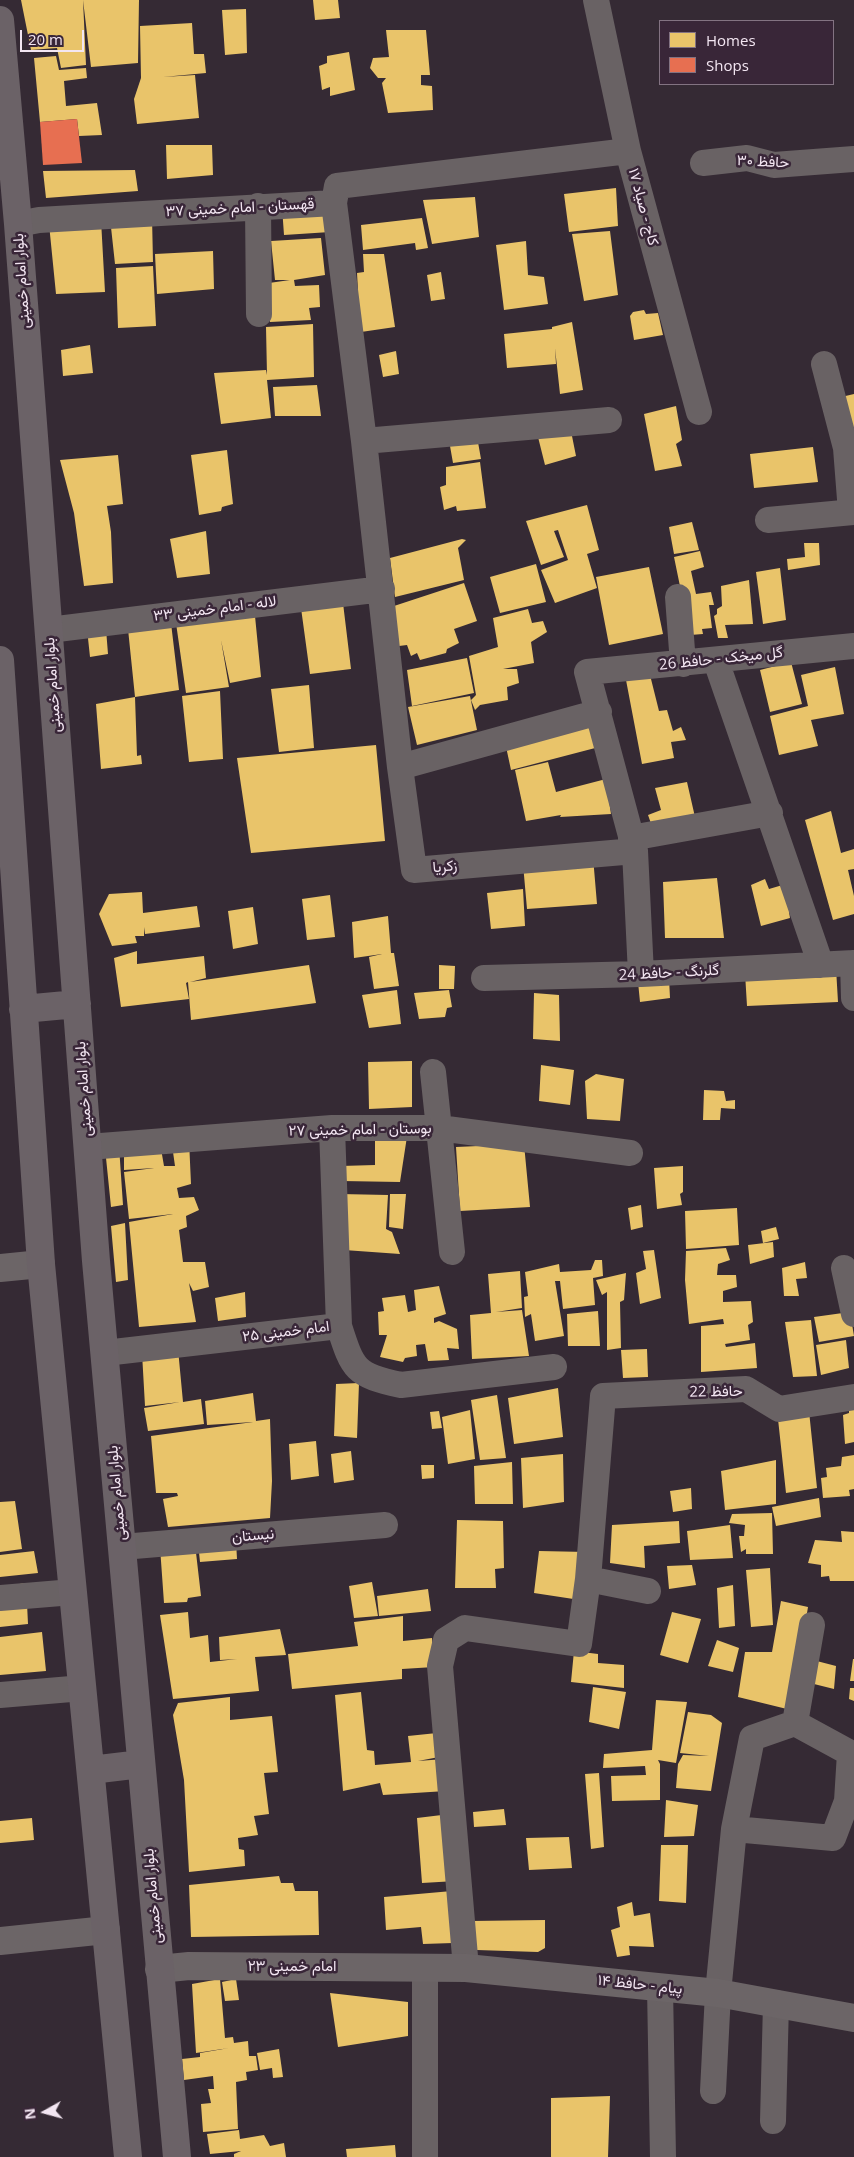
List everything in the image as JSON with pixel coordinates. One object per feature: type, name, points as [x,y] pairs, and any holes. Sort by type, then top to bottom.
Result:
[{"type":"main road","name":"بلوار امام خمینی","points":[[0,20],[18,224],[105,1353],[177,2157]]},
{"type":"main road","points":[[0,660],[2,726],[41,1264],[128,2157]]},
{"type":"main road","points":[[23,1009],[77,1004]]},
{"type":"main road","points":[[90,1770],[141,1764]]},
{"type":"street","name":"کاج - صیاد ۱۷","points":[[596,0],[628,151],[699,412]]},
{"type":"street","name":"قهستان - امام خمینی ۳۷","points":[[18,224],[39,220],[334,203],[337,186],[628,151]]},
{"type":"street","name":"حافظ ۳۰","points":[[703,163],[747,158],[774,165],[854,159]]},
{"type":"street","name":"زکریا","points":[[334,203],[382,589],[400,766],[414,870],[633,845]]},
{"type":"street","points":[[258,206],[259,314]]},
{"type":"street","points":[[768,520],[853,512],[846,448],[824,364]]},
{"type":"street","points":[[364,441],[609,420]]},
{"type":"street","name":"لاله - امام خمینی ۳۳","points":[[49,630],[382,589]]},
{"type":"street","points":[[678,597],[683,664]]},
{"type":"street","name":"گل میخک - حافظ 26","points":[[599,712],[587,672],[716,661],[854,646]]},
{"type":"street","points":[[716,661],[821,965]]},
{"type":"street","points":[[400,766],[599,712],[633,845],[641,974]]},
{"type":"street","points":[[633,845],[770,813]]},
{"type":"street","points":[[853,963],[854,998]]},
{"type":"street","name":"گلرنگ - حافظ 24","points":[[484,978],[641,974],[853,963]]},
{"type":"street","points":[[433,1072],[452,1252]]},
{"type":"street","points":[[332,1128],[339,1326]]},
{"type":"street","name":"بوستان - امام خمینی ۲۷","points":[[88,1147],[332,1128],[439,1128],[630,1153]]},
{"type":"street","points":[[0,1268],[41,1264]]},
{"type":"street","points":[[844,1268],[854,1314]]},
{"type":"street","name":"امام خمینی ۲۵","points":[[105,1353],[339,1326],[347,1351],[358,1371],[381,1381],[401,1385],[554,1367]]},
{"type":"street","name":"حافظ 22","points":[[588,1579],[603,1396],[746,1389],[779,1409],[854,1397]]},
{"type":"street","name":"نیستان","points":[[122,1547],[385,1525]]},
{"type":"street","points":[[466,1968],[440,1666],[446,1640],[464,1628],[579,1644],[588,1579],[648,1591]]},
{"type":"street","points":[[0,1598],[73,1592]]},
{"type":"street","points":[[795,1723],[812,1625]]},
{"type":"street","points":[[0,1695],[82,1688]]},
{"type":"street","points":[[713,2091],[718,1993],[734,1829],[752,1738],[795,1723],[850,1753],[850,1801],[833,1838],[734,1829]]},
{"type":"street","points":[[0,1940],[106,1930]]},
{"type":"street","name":"امام خمینی ۲۳","points":[[159,1969],[189,1966],[425,1967]]},
{"type":"street","points":[[425,1967],[425,2157]]},
{"type":"street","name":"پیام - حافظ ۱۴","points":[[425,1967],[466,1968],[718,1993],[854,2018]]},
{"type":"street","points":[[660,1987],[663,2157]]},
{"type":"street","points":[[773,2121],[776,2004]]},
{"type":"building: Homes","points":[[21,0],[83,0],[86,65],[61,68],[57,48],[31,50]]},
{"type":"building: Homes","points":[[83,0],[139,0],[138,63],[91,67]]},
{"type":"building: Homes","points":[[313,0],[338,0],[340,18],[315,20]]},
{"type":"building: Homes","points":[[246,9],[247,53],[225,55],[222,10]]},
{"type":"building: Homes","points":[[192,23],[194,54],[204,54],[206,73],[163,77],[195,75],[199,118],[137,124],[134,99],[141,78],[140,26]]},
{"type":"building: Homes","points":[[386,30],[426,30],[430,75],[421,75],[421,85],[432,86],[433,110],[388,113],[382,83],[386,78],[378,78],[370,68],[373,58],[389,57]]},
{"type":"building: Homes","points":[[349,52],[355,90],[330,96],[330,87],[322,90],[319,66],[327,63],[327,56]]},
{"type":"building: Homes","points":[[56,56],[59,70],[86,68],[87,78],[64,81],[66,106],[97,103],[102,135],[79,136],[77,119],[40,122],[34,58]]},
{"type":"building: Homes","points":[[166,145],[212,145],[213,175],[167,179]]},
{"type":"building: Homes","points":[[135,170],[138,191],[46,198],[43,171]]},
{"type":"building: Homes","points":[[616,188],[618,226],[569,232],[564,194]]},
{"type":"building: Homes","points":[[475,197],[479,237],[432,244],[423,200]]},
{"type":"building: Homes","points":[[325,205],[330,232],[284,235],[282,207]]},
{"type":"building: Homes","points":[[152,217],[153,262],[115,264],[110,218]]},
{"type":"building: Homes","points":[[422,218],[428,248],[416,250],[415,243],[363,250],[361,225]]},
{"type":"building: Homes","points":[[101,220],[105,292],[56,294],[49,224]]},
{"type":"building: Homes","points":[[610,231],[618,295],[584,301],[572,234]]},
{"type":"building: Homes","points":[[321,238],[325,275],[294,280],[295,286],[319,285],[320,307],[309,308],[311,320],[270,322],[269,283],[290,280],[275,280],[271,241]]},
{"type":"building: Homes","points":[[526,241],[528,275],[544,277],[548,304],[504,310],[496,245]]},
{"type":"building: Homes","points":[[213,251],[214,289],[157,294],[155,254]]},
{"type":"building: Homes","points":[[363,254],[384,254],[395,327],[361,332],[354,296],[358,291],[357,273],[364,272]]},
{"type":"building: Homes","points":[[153,266],[156,326],[118,328],[116,268]]},
{"type":"building: Homes","points":[[441,272],[445,299],[431,301],[427,275]]},
{"type":"building: Homes","points":[[644,310],[646,314],[658,313],[663,335],[634,340],[630,316],[633,312]]},
{"type":"building: Homes","points":[[572,322],[583,390],[560,394],[555,348],[556,364],[507,368],[504,334],[552,329],[552,327]]},
{"type":"building: Homes","points":[[313,324],[314,377],[267,380],[271,418],[221,424],[214,373],[266,370],[267,375],[266,327]]},
{"type":"building: Homes","points":[[90,345],[93,373],[63,376],[61,350]]},
{"type":"building: Homes","points":[[396,351],[399,374],[383,377],[379,355]]},
{"type":"building: Homes","points":[[317,385],[321,416],[275,416],[273,387]]},
{"type":"building: Homes","points":[[854,394],[854,446],[837,398]]},
{"type":"building: Homes","points":[[676,406],[682,440],[676,444],[682,466],[655,471],[644,414]]},
{"type":"building: Homes","points":[[570,426],[576,456],[545,465],[536,429]]},
{"type":"building: Homes","points":[[476,431],[481,459],[453,463],[450,446]]},
{"type":"building: Homes","points":[[813,447],[818,482],[754,488],[750,454]]},
{"type":"building: Homes","points":[[227,450],[233,504],[222,507],[221,511],[199,515],[191,455]]},
{"type":"building: Homes","points":[[118,455],[123,504],[107,506],[111,532],[113,583],[84,586],[74,513],[60,460]]},
{"type":"building: Homes","points":[[480,462],[486,508],[457,511],[456,506],[444,510],[440,487],[446,485],[446,467]]},
{"type":"building: Homes","points":[[587,505],[599,550],[587,554],[597,588],[555,603],[541,570],[568,560],[558,530],[554,531],[564,557],[541,565],[526,521]]},
{"type":"building: Homes","points":[[692,522],[699,550],[674,554],[669,527]]},
{"type":"building: Homes","points":[[206,531],[210,574],[177,578],[170,539]]},
{"type":"building: Homes","points":[[462,539],[466,540],[458,548],[464,580],[395,597],[390,558]]},
{"type":"building: Homes","points":[[804,543],[819,543],[820,565],[788,570],[787,559],[805,557]]},
{"type":"building: Homes","points":[[700,551],[704,567],[691,571],[696,594],[711,592],[714,605],[709,605],[712,628],[702,629],[703,634],[690,635],[674,557]]},
{"type":"building: Homes","points":[[536,564],[546,602],[500,613],[490,577]]},
{"type":"building: Homes","points":[[649,567],[663,634],[609,645],[596,577]]},
{"type":"building: Homes","points":[[780,568],[786,620],[763,624],[756,572]]},
{"type":"building: Homes","points":[[749,580],[753,624],[725,625],[728,638],[718,638],[714,616],[717,614],[717,609],[722,606],[721,586]]},
{"type":"building: Homes","points":[[464,583],[477,621],[454,629],[459,643],[447,649],[446,653],[420,660],[417,653],[411,656],[407,645],[399,646],[394,606]]},
{"type":"building: Homes","points":[[343,603],[351,669],[310,674],[301,608]]},
{"type":"building: Homes","points":[[528,609],[532,623],[543,621],[547,632],[531,642],[534,663],[503,669],[517,669],[519,683],[507,687],[508,700],[480,705],[475,710],[471,700],[476,695],[469,656],[498,647],[493,618]]},
{"type":"building: Homes","points":[[255,616],[261,677],[230,683],[221,640],[229,687],[186,693],[176,623]]},
{"type":"building: Homes","points":[[171,623],[179,690],[135,697],[128,629]]},
{"type":"building: Homes","points":[[87,629],[106,629],[108,654],[90,657]]},
{"type":"building: Homes","points":[[467,658],[474,693],[412,706],[407,670]]},
{"type":"building: Homes","points":[[791,662],[802,704],[770,712],[760,670]]},
{"type":"building: Homes","points":[[835,667],[844,714],[811,720],[818,746],[779,755],[770,716],[808,706],[801,675]]},
{"type":"building: Homes","points":[[650,675],[659,711],[667,710],[673,731],[681,727],[686,740],[671,742],[674,758],[642,764],[626,680]]},
{"type":"building: Homes","points":[[309,685],[314,748],[279,752],[271,689]]},
{"type":"building: Homes","points":[[220,691],[223,759],[189,762],[182,696]]},
{"type":"building: Homes","points":[[470,696],[477,730],[417,745],[408,707]]},
{"type":"building: Homes","points":[[135,697],[137,756],[141,755],[142,764],[101,769],[96,704]]},
{"type":"building: Homes","points":[[595,716],[599,747],[511,770],[505,742]]},
{"type":"building: Homes","points":[[376,745],[385,841],[251,853],[237,758]]},
{"type":"building: Homes","points":[[548,762],[556,792],[606,779],[611,814],[560,817],[561,815],[526,821],[515,770]]},
{"type":"building: Homes","points":[[687,782],[695,817],[654,832],[648,815],[661,810],[655,788]]},
{"type":"building: Homes","points":[[831,811],[841,853],[854,849],[854,869],[848,870],[854,896],[854,914],[833,920],[805,820]]},
{"type":"building: Homes","points":[[593,857],[597,904],[527,909],[523,864]]},
{"type":"building: Homes","points":[[717,878],[724,938],[665,938],[663,882]]},
{"type":"building: Homes","points":[[765,879],[769,889],[786,884],[795,911],[789,912],[790,918],[761,926],[751,885]]},
{"type":"building: Homes","points":[[523,889],[525,926],[491,929],[487,893]]},
{"type":"building: Homes","points":[[142,892],[143,913],[197,906],[200,927],[145,934],[144,927],[144,936],[135,936],[137,943],[112,946],[99,914],[109,894]]},
{"type":"building: Homes","points":[[330,895],[335,937],[307,940],[302,899]]},
{"type":"building: Homes","points":[[253,907],[258,944],[233,949],[228,911]]},
{"type":"building: Homes","points":[[388,916],[391,953],[394,953],[399,986],[374,989],[369,957],[382,954],[354,958],[352,922]]},
{"type":"building: Homes","points":[[137,951],[137,964],[204,956],[206,978],[190,982],[309,965],[316,1003],[191,1020],[188,982],[186,983],[189,999],[121,1007],[114,958]]},
{"type":"building: Homes","points":[[439,965],[455,966],[454,989],[439,989]]},
{"type":"building: Homes","points":[[836,968],[838,1002],[747,1006],[745,973]]},
{"type":"building: Homes","points":[[669,978],[670,998],[640,1002],[638,982]]},
{"type":"building: Homes","points":[[397,990],[401,1024],[369,1028],[362,995]]},
{"type":"building: Homes","points":[[449,990],[452,1007],[447,1008],[445,1017],[419,1019],[414,993]]},
{"type":"building: Homes","points":[[534,993],[559,995],[560,1041],[533,1039]]},
{"type":"building: Homes","points":[[412,1061],[412,1107],[369,1109],[368,1062]]},
{"type":"building: Homes","points":[[541,1065],[574,1070],[570,1105],[539,1101]]},
{"type":"building: Homes","points":[[596,1074],[624,1079],[620,1121],[587,1119],[585,1081]]},
{"type":"building: Homes","points":[[704,1090],[724,1091],[726,1101],[735,1100],[735,1109],[721,1108],[720,1120],[703,1120]]},
{"type":"building: Homes","points":[[375,1129],[408,1130],[400,1182],[342,1181],[341,1166],[375,1165]]},
{"type":"building: Homes","points":[[189,1140],[191,1184],[177,1188],[179,1198],[194,1197],[199,1210],[186,1216],[187,1227],[179,1230],[183,1262],[205,1262],[209,1287],[193,1291],[189,1283],[196,1322],[139,1327],[129,1222],[173,1214],[129,1219],[124,1172],[154,1168],[124,1170],[124,1147],[160,1143],[164,1166],[175,1166],[172,1145]]},
{"type":"building: Homes","points":[[524,1144],[530,1207],[460,1211],[456,1147]]},
{"type":"building: Homes","points":[[119,1146],[123,1205],[111,1207],[105,1148]]},
{"type":"building: Homes","points":[[683,1166],[683,1192],[680,1194],[682,1205],[657,1209],[654,1168]]},
{"type":"building: Homes","points":[[340,1194],[388,1195],[386,1229],[392,1232],[400,1254],[344,1250]]},
{"type":"building: Homes","points":[[390,1194],[406,1194],[403,1229],[389,1227]]},
{"type":"building: Homes","points":[[641,1205],[643,1227],[631,1230],[628,1208]]},
{"type":"building: Homes","points":[[737,1208],[739,1245],[686,1249],[685,1211]]},
{"type":"building: Homes","points":[[125,1223],[128,1280],[116,1282],[111,1226]]},
{"type":"building: Homes","points":[[776,1227],[779,1239],[763,1243],[761,1231]]},
{"type":"building: Homes","points":[[773,1242],[774,1257],[750,1264],[748,1245]]},
{"type":"building: Homes","points":[[726,1248],[730,1260],[718,1264],[717,1275],[736,1275],[737,1287],[723,1291],[723,1302],[751,1301],[753,1322],[748,1325],[750,1340],[725,1344],[726,1347],[755,1343],[757,1368],[701,1372],[701,1326],[724,1324],[723,1319],[689,1324],[685,1280],[686,1251]]},
{"type":"building: Homes","points":[[654,1250],[661,1298],[640,1304],[636,1273],[646,1269],[643,1251]]},
{"type":"building: Homes","points":[[595,1260],[602,1260],[603,1276],[593,1278],[595,1305],[563,1309],[560,1281],[555,1281],[564,1336],[535,1341],[531,1314],[525,1317],[524,1297],[528,1296],[525,1272],[559,1264],[560,1272],[591,1270]]},
{"type":"building: Homes","points":[[805,1262],[807,1278],[796,1279],[799,1296],[784,1296],[782,1268]]},
{"type":"building: Homes","points":[[520,1271],[522,1308],[496,1312],[522,1310],[529,1356],[472,1359],[470,1315],[491,1313],[488,1274]]},
{"type":"building: Homes","points":[[626,1273],[624,1300],[620,1302],[621,1348],[607,1350],[607,1292],[602,1295],[596,1280]]},
{"type":"building: Homes","points":[[439,1286],[446,1314],[434,1318],[434,1323],[439,1321],[457,1329],[459,1349],[447,1348],[449,1360],[428,1361],[425,1344],[416,1345],[417,1356],[405,1358],[403,1362],[380,1357],[387,1335],[379,1335],[378,1312],[384,1311],[382,1298],[405,1295],[408,1312],[416,1310],[414,1290]]},
{"type":"building: Homes","points":[[245,1292],[246,1317],[218,1321],[215,1298]]},
{"type":"building: Homes","points":[[598,1311],[600,1346],[568,1346],[567,1314]]},
{"type":"building: Homes","points":[[850,1312],[854,1336],[819,1342],[814,1317]]},
{"type":"building: Homes","points":[[811,1320],[817,1376],[793,1377],[785,1322]]},
{"type":"building: Homes","points":[[846,1340],[849,1368],[821,1375],[816,1345]]},
{"type":"building: Homes","points":[[178,1349],[183,1402],[201,1399],[204,1424],[148,1431],[144,1408],[180,1402],[145,1406],[142,1353]]},
{"type":"building: Homes","points":[[647,1349],[648,1377],[623,1378],[621,1350]]},
{"type":"building: Homes","points":[[359,1383],[357,1438],[334,1436],[336,1384]]},
{"type":"building: Homes","points":[[558,1388],[563,1437],[514,1444],[508,1398]]},
{"type":"building: Homes","points":[[253,1393],[256,1421],[270,1419],[272,1481],[270,1518],[168,1527],[163,1499],[178,1496],[177,1493],[156,1493],[151,1436],[253,1422],[207,1425],[205,1401]]},
{"type":"building: Homes","points":[[497,1395],[506,1458],[480,1460],[471,1400]]},
{"type":"building: Homes","points":[[854,1402],[854,1442],[845,1444],[843,1415],[849,1413],[849,1404]]},
{"type":"building: Homes","points":[[470,1410],[475,1459],[448,1464],[442,1417]]},
{"type":"building: Homes","points":[[439,1411],[442,1428],[432,1429],[430,1412]]},
{"type":"building: Homes","points":[[809,1411],[817,1488],[786,1493],[778,1419]]},
{"type":"building: Homes","points":[[316,1441],[319,1476],[291,1480],[289,1444]]},
{"type":"building: Homes","points":[[351,1451],[354,1480],[334,1483],[331,1454]]},
{"type":"building: Homes","points":[[563,1454],[564,1502],[523,1508],[521,1458]]},
{"type":"building: Homes","points":[[854,1455],[854,1489],[849,1490],[850,1496],[823,1498],[821,1478],[827,1477],[826,1468],[841,1466],[842,1457]]},
{"type":"building: Homes","points":[[776,1460],[776,1504],[725,1510],[721,1471]]},
{"type":"building: Homes","points":[[512,1462],[513,1504],[475,1504],[474,1466]]},
{"type":"building: Homes","points":[[421,1465],[434,1465],[434,1478],[422,1479]]},
{"type":"building: Homes","points":[[691,1488],[692,1509],[673,1512],[670,1491]]},
{"type":"building: Homes","points":[[819,1498],[821,1517],[776,1526],[772,1507]]},
{"type":"building: Homes","points":[[15,1501],[22,1549],[0,1552],[0,1502]]},
{"type":"building: Homes","points":[[772,1513],[773,1554],[746,1554],[746,1549],[741,1552],[739,1536],[744,1536],[745,1525],[729,1523],[732,1514]]},
{"type":"building: Homes","points":[[457,1520],[503,1521],[504,1568],[495,1569],[496,1588],[455,1588]]},
{"type":"building: Homes","points":[[679,1521],[680,1543],[644,1546],[645,1568],[610,1563],[612,1525]]},
{"type":"building: Homes","points":[[730,1525],[733,1558],[690,1560],[687,1531]]},
{"type":"building: Homes","points":[[841,1531],[854,1532],[854,1581],[830,1581],[829,1576],[821,1577],[821,1565],[808,1563],[815,1540],[842,1542]]},
{"type":"building: Homes","points":[[236,1541],[237,1559],[200,1562],[198,1543]]},
{"type":"building: Homes","points":[[195,1544],[201,1596],[188,1598],[187,1602],[164,1603],[160,1547]]},
{"type":"building: Homes","points":[[34,1551],[38,1573],[0,1577],[0,1555]]},
{"type":"building: Homes","points":[[539,1551],[587,1552],[580,1600],[534,1593]]},
{"type":"building: Homes","points":[[692,1565],[696,1585],[669,1589],[667,1566]]},
{"type":"building: Homes","points":[[770,1568],[773,1625],[751,1627],[746,1570]]},
{"type":"building: Homes","points":[[372,1582],[378,1616],[354,1618],[349,1586]]},
{"type":"building: Homes","points":[[26,1583],[28,1624],[0,1627],[0,1587]]},
{"type":"building: Homes","points":[[733,1585],[735,1626],[719,1628],[717,1588]]},
{"type":"building: Homes","points":[[428,1589],[431,1611],[379,1616],[377,1596]]},
{"type":"building: Homes","points":[[781,1601],[808,1607],[791,1710],[738,1697],[745,1652],[772,1652]]},
{"type":"building: Homes","points":[[188,1612],[190,1638],[208,1635],[210,1662],[237,1659],[220,1660],[219,1637],[280,1629],[286,1655],[255,1657],[259,1691],[173,1699],[160,1615]]},
{"type":"building: Homes","points":[[672,1612],[701,1619],[688,1663],[660,1655]]},
{"type":"building: Homes","points":[[403,1616],[403,1641],[432,1638],[434,1667],[402,1669],[402,1679],[292,1689],[288,1654],[358,1646],[354,1622]]},
{"type":"building: Homes","points":[[42,1632],[46,1671],[0,1675],[0,1637]]},
{"type":"building: Homes","points":[[717,1640],[739,1648],[733,1672],[708,1666]]},
{"type":"building: Homes","points":[[574,1651],[598,1654],[598,1663],[624,1665],[624,1688],[571,1682]]},
{"type":"building: Homes","points":[[809,1659],[836,1666],[834,1689],[806,1682]]},
{"type":"building: Homes","points":[[853,1659],[854,1681],[850,1681]]},
{"type":"building: Homes","points":[[593,1687],[626,1692],[619,1729],[589,1722]]},
{"type":"building: Homes","points":[[850,1688],[854,1688],[854,1701],[849,1699]]},
{"type":"building: Homes","points":[[361,1692],[367,1750],[374,1751],[375,1765],[411,1762],[408,1736],[437,1733],[439,1757],[418,1761],[444,1759],[446,1791],[383,1795],[380,1783],[343,1791],[335,1695]]},
{"type":"building: Homes","points":[[230,1697],[230,1720],[272,1716],[278,1772],[264,1773],[269,1814],[254,1816],[258,1835],[238,1838],[239,1849],[244,1850],[245,1866],[189,1872],[184,1780],[173,1715],[178,1703]]},
{"type":"building: Homes","points":[[656,1700],[687,1702],[676,1763],[658,1760],[660,1764],[660,1800],[612,1801],[611,1776],[646,1775],[645,1766],[603,1768],[604,1754],[652,1750]]},
{"type":"building: Homes","points":[[688,1712],[711,1715],[722,1723],[711,1791],[676,1788],[678,1764],[683,1755],[709,1756],[680,1753]]},
{"type":"building: Homes","points":[[599,1773],[604,1847],[591,1849],[585,1774]]},
{"type":"building: Homes","points":[[666,1800],[698,1805],[694,1836],[664,1837]]},
{"type":"building: Homes","points":[[504,1809],[506,1825],[474,1827],[473,1812]]},
{"type":"building: Homes","points":[[450,1814],[456,1881],[422,1883],[417,1818]]},
{"type":"building: Homes","points":[[32,1818],[34,1840],[0,1843],[0,1821]]},
{"type":"building: Homes","points":[[569,1837],[572,1868],[529,1870],[526,1838]]},
{"type":"building: Homes","points":[[661,1845],[688,1845],[686,1903],[659,1901]]},
{"type":"building: Homes","points":[[279,1876],[281,1883],[293,1883],[295,1891],[318,1891],[319,1935],[191,1937],[189,1885]]},
{"type":"building: Homes","points":[[452,1891],[453,1943],[423,1944],[421,1927],[386,1930],[384,1897]]},
{"type":"building: Homes","points":[[632,1902],[634,1916],[650,1913],[654,1947],[629,1946],[630,1955],[617,1957],[611,1930],[620,1927],[617,1907]]},
{"type":"building: Homes","points":[[545,1920],[545,1948],[538,1952],[477,1950],[471,1921]]},
{"type":"building: Homes","points":[[220,1979],[225,2038],[233,2037],[234,2043],[248,2041],[249,2056],[256,2056],[258,2070],[246,2072],[247,2080],[236,2082],[238,2129],[203,2132],[201,2104],[211,2103],[208,2089],[214,2089],[213,2076],[184,2080],[182,2059],[200,2057],[200,2053],[229,2048],[196,2053],[192,1984]]},
{"type":"building: Homes","points":[[236,1979],[239,2000],[225,2001],[222,1982]]},
{"type":"building: Homes","points":[[330,1993],[408,2002],[408,2036],[338,2047]]},
{"type":"building: Homes","points":[[279,2049],[283,2077],[273,2078],[272,2068],[260,2070],[257,2053]]},
{"type":"building: Homes","points":[[610,2096],[608,2157],[551,2157],[551,2098]]},
{"type":"building: Homes","points":[[239,2130],[240,2139],[264,2135],[270,2146],[284,2143],[286,2157],[234,2157],[234,2154],[241,2151],[210,2154],[207,2134]]},
{"type":"building: Homes","points":[[395,2145],[396,2157],[347,2157],[346,2149]]},
{"type":"building: Shops","points":[[77,119],[82,163],[43,165],[40,122]]}]
